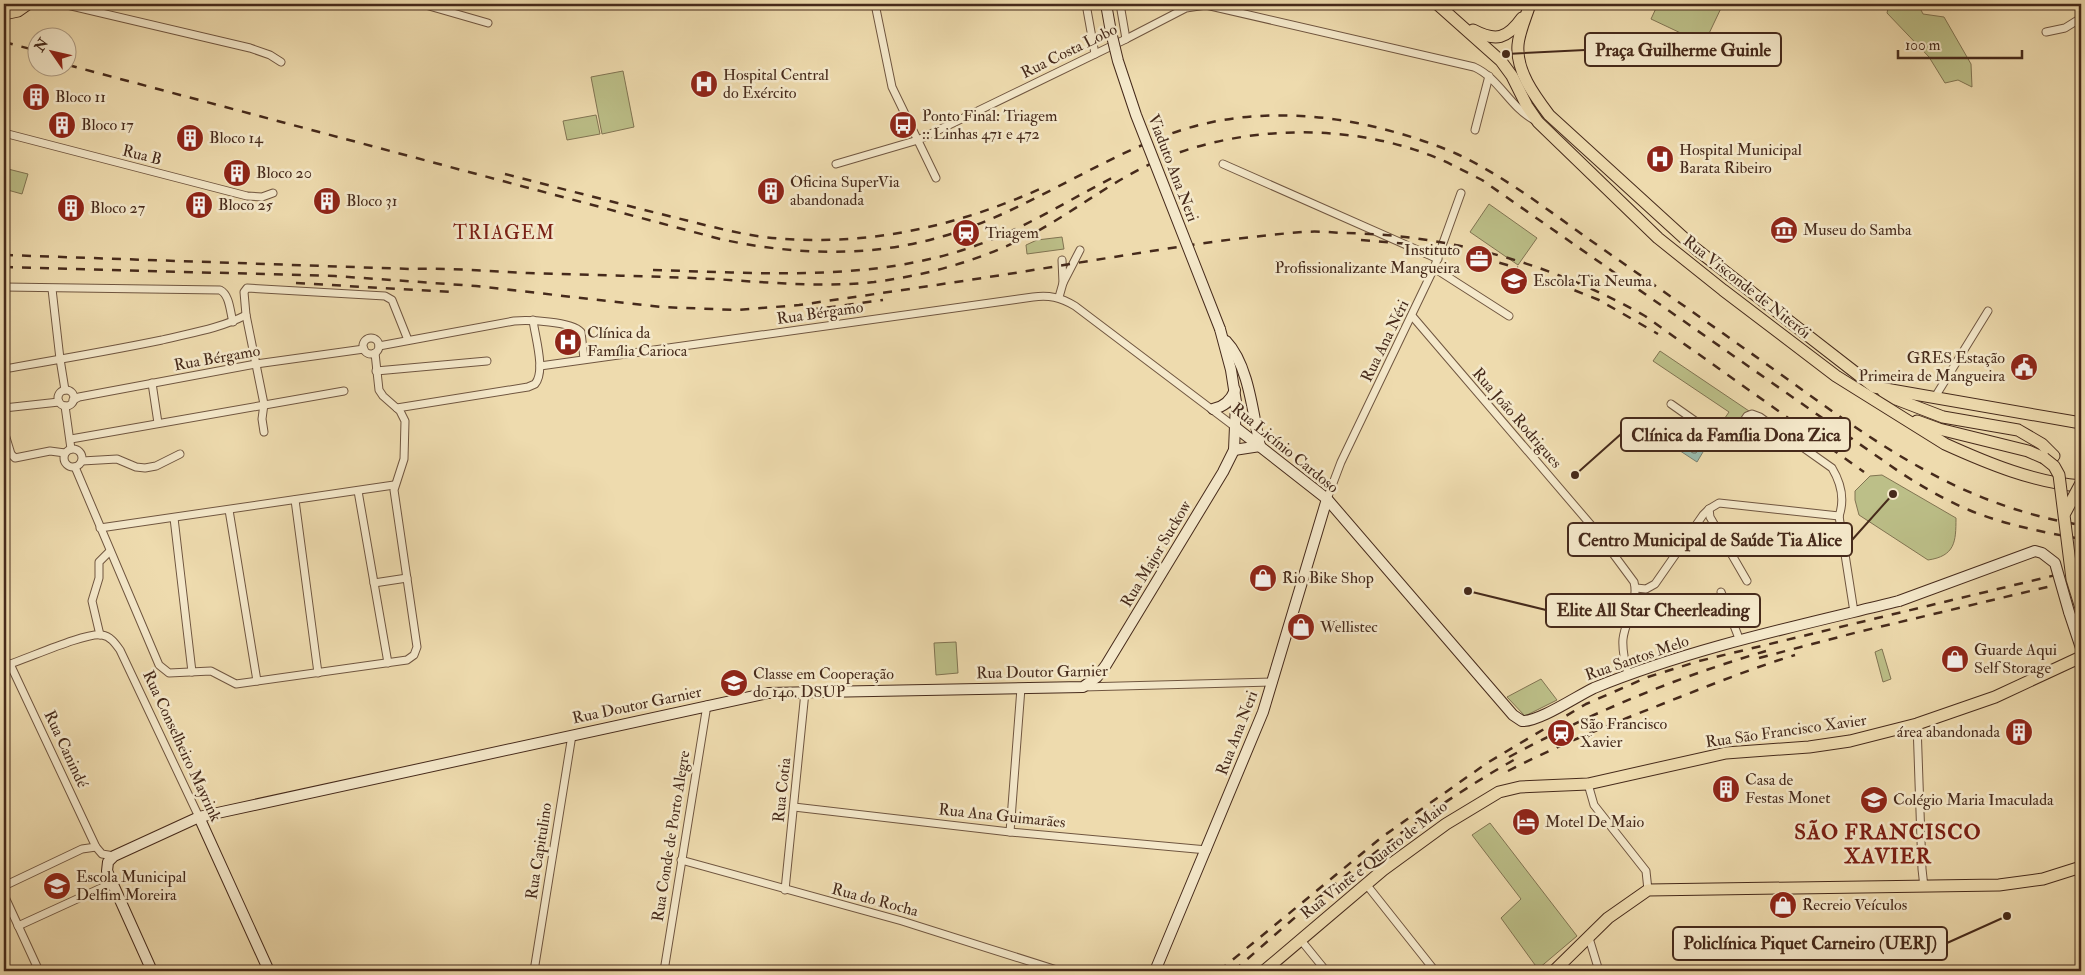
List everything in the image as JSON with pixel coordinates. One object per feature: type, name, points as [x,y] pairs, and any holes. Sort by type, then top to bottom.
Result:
[{"type":"main road","points":[[4,10],[7,4]]},
{"type":"main road","points":[[4,14],[18,11],[28,4]]},
{"type":"main road","name":"Viaduto Ana Neri","points":[[1106,4],[1118,61],[1136,115],[1222,334],[1235,390],[1236,427]]},
{"type":"main road","points":[[1437,4],[1458,23],[1487,38],[1496,38],[1513,30],[1523,18],[1529,4]]},
{"type":"main road","name":"Rua Visconde de Niterói","points":[[1529,4],[1518,44],[1519,62],[1538,102],[1548,115],[1688,241],[1874,387],[2081,423]]},
{"type":"main road","name":"Rua Visconde de Niterói","points":[[1458,23],[1501,61],[1512,76],[1527,106],[1538,122],[1658,238],[1809,357],[1945,444],[1969,455],[2026,475],[2065,485],[2081,485]]},
{"type":"main road","points":[[1658,238],[1669,224]]},
{"type":"main road","points":[[1676,252],[1688,241]]},
{"type":"main road","name":"Viaduto Ana Neri","points":[[1222,334],[1234,351],[1248,388],[1260,446]]},
{"type":"main road","points":[[1874,387],[1896,399],[1943,417],[2018,430],[2042,444],[2061,465],[2066,477],[2070,494],[2067,513],[2072,579],[2081,608]]},
{"type":"main road","points":[[1213,409],[1224,405],[1235,390]]},
{"type":"main road","points":[[1896,414],[1939,429],[2028,451],[2044,458],[2054,466],[2059,476],[2067,513],[2070,544],[2081,599]]},
{"type":"main road","name":"Rua Licínio Cardoso","points":[[1236,427],[1327,499],[1513,715],[1522,721]]},
{"type":"main road","name":"Rua Major Suckow","points":[[1083,687],[1097,677],[1111,656],[1218,480],[1234,450],[1236,427]]},
{"type":"main road","points":[[1234,450],[1260,446]]},
{"type":"main road","points":[[2067,513],[2081,485]]},
{"type":"main road","points":[[2067,513],[2081,493]]},
{"type":"main road","name":"Rua Ana Neri","points":[[1155,971],[1255,732],[1273,682],[1327,499]]},
{"type":"main road","name":"Rua Santos Melo","points":[[1522,721],[1534,719],[1584,693],[1628,674],[1689,654],[1898,601],[2035,551],[2042,553],[2055,563],[2081,648]]},
{"type":"main road","name":"Rua São Francisco Xavier","points":[[1514,788],[1588,784],[1726,753],[1808,747],[1850,741],[1917,724],[1995,697],[2081,657]]},
{"type":"main road","name":"Rua Doutor Garnier","points":[[114,856],[199,817],[768,693],[1083,687]]},
{"type":"main road","name":"Rua Vinte e Quatro de Maio","points":[[1264,971],[1366,884],[1465,810],[1488,796],[1514,788]]},
{"type":"main road","name":"Rua Conselheiro Mayrink","points":[[199,817],[269,971]]},
{"type":"main road","points":[[114,856],[108,862],[106,871],[152,971]]},
{"type":"main road","points":[[1554,971],[1614,914],[1648,890],[2011,884],[2043,879],[2081,867]]},
{"type":"street","points":[[63,4],[250,48],[270,55],[281,62]]},
{"type":"street","points":[[422,4],[488,23]]},
{"type":"street","points":[[875,4],[890,79],[936,178]]},
{"type":"street","points":[[1086,4],[1095,54]]},
{"type":"street","points":[[1120,4],[1126,39]]},
{"type":"street","name":"Rua Costa Lobo","points":[[836,164],[918,140],[1186,8],[1206,5],[1474,67],[1490,76],[1524,115],[1538,122]]},
{"type":"street","points":[[2046,32],[2065,28],[2081,18]]},
{"type":"street","points":[[1475,130],[1490,76]]},
{"type":"street","name":"Rua B","points":[[4,133],[247,196],[262,197],[273,193]]},
{"type":"street","points":[[1223,164],[1438,259]]},
{"type":"street","name":"Rua Ana Néri","points":[[1327,499],[1341,462],[1413,317],[1438,259],[1461,193]]},
{"type":"street","points":[[1062,283],[1080,250]]},
{"type":"street","points":[[1059,297],[1062,283],[1062,260]]},
{"type":"street","points":[[1434,268],[1509,316]]},
{"type":"street","points":[[4,287],[220,290],[224,292],[227,298],[232,322]]},
{"type":"street","points":[[264,432],[262,419],[264,404],[246,315],[245,290],[250,287],[381,295],[392,300],[408,340]]},
{"type":"street","points":[[52,289],[64,389]]},
{"type":"street","name":"Rua Bérgamo","points":[[540,366],[1032,297],[1059,297]]},
{"type":"street","name":"Rua Licínio Cardoso","points":[[1059,297],[1075,306],[1236,427]]},
{"type":"street","points":[[1935,397],[1988,311]]},
{"type":"street","points":[[4,369],[149,342],[232,322],[246,315]]},
{"type":"street","name":"Rua João Rodrigues","points":[[1413,317],[1597,532],[1625,568],[1636,588]]},
{"type":"street","points":[[75,467],[158,665],[169,673],[210,672],[233,684],[407,660],[416,651],[394,485],[405,454],[405,421],[402,413],[380,394],[373,355],[380,345],[514,321],[533,320],[579,329],[584,360]]},
{"type":"street","points":[[397,408],[528,387],[535,384],[540,375],[540,366],[533,320]]},
{"type":"street","points":[[373,355],[362,348],[365,341],[370,338],[376,340],[380,345]]},
{"type":"street","name":"Rua Bérgamo","points":[[4,408],[49,402],[68,402],[256,364],[362,348]]},
{"type":"street","points":[[376,371],[487,361]]},
{"type":"street","points":[[152,384],[158,423]]},
{"type":"street","points":[[64,389],[59,394],[68,402]]},
{"type":"street","points":[[64,389],[70,391],[68,402],[72,449]]},
{"type":"street","points":[[70,438],[344,391]]},
{"type":"street","points":[[1671,404],[1728,444],[1747,416],[1752,414],[1760,417],[1832,468],[1837,476],[1843,500],[1839,516],[1854,612]]},
{"type":"street","points":[[4,431],[11,454],[15,458],[50,451],[65,453],[72,449]]},
{"type":"street","points":[[72,449],[80,452],[82,461]]},
{"type":"street","points":[[65,453],[64,462],[75,467]]},
{"type":"street","points":[[75,467],[82,461],[117,459],[136,468],[145,468],[156,466],[180,454]]},
{"type":"street","points":[[100,528],[394,485]]},
{"type":"street","points":[[358,491],[388,663]]},
{"type":"street","points":[[295,500],[318,673]]},
{"type":"street","points":[[1628,674],[1623,639],[1636,588],[1646,589],[1655,584],[1709,509],[1718,503],[1726,503],[1839,516]]},
{"type":"street","points":[[1709,509],[1710,517],[1747,581]]},
{"type":"street","points":[[229,510],[257,681]]},
{"type":"street","points":[[174,518],[192,672]]},
{"type":"street","points":[[7,665],[89,635],[100,634],[92,601],[99,578],[100,562],[110,550]]},
{"type":"street","points":[[374,583],[407,578]]},
{"type":"street","points":[[1721,592],[1740,641]]},
{"type":"street","name":"Rua Conselheiro Mayrink","points":[[100,634],[112,640],[120,650],[199,817]]},
{"type":"street","name":"Rua Canindé","points":[[7,665],[96,847]]},
{"type":"street","name":"Rua Doutor Garnier","points":[[1083,687],[1273,682]]},
{"type":"street","points":[[1010,832],[1021,688]]},
{"type":"street","name":"Rua Cotia","points":[[785,890],[805,692]]},
{"type":"street","name":"Rua Conde de Porto Alegre","points":[[664,971],[707,706]]},
{"type":"street","points":[[1917,724],[1921,862],[1924,886]]},
{"type":"street","name":"Rua Capitulino","points":[[534,971],[572,735]]},
{"type":"street","points":[[1588,784],[1589,794],[1594,805],[1646,871],[1648,890]]},
{"type":"street","name":"Rua Ana Guimarães","points":[[794,807],[1010,832],[1207,850]]},
{"type":"street","points":[[82,849],[91,836]]},
{"type":"street","points":[[4,886],[82,849],[96,847],[102,854],[114,856]]},
{"type":"street","name":"Rua do Rocha","points":[[681,860],[902,921],[1060,971]]},
{"type":"street","points":[[18,926],[112,883]]},
{"type":"street","points":[[1366,884],[1434,971]]},
{"type":"street","points":[[4,895],[5,904],[18,926],[39,971]]},
{"type":"street","points":[[1589,938],[1599,971]]},
{"type":"street","points":[[1300,939],[1326,971]]},
{"type":"street","points":[[489,971],[504,971]]},
{"type":"green space","points":[[1658,4],[1723,4],[1704,44],[1651,19]]},
{"type":"green space","points":[[1889,4],[1918,4],[1923,14],[1944,17],[1971,64],[1972,87],[1958,80],[1945,83],[1929,57],[1887,13]]},
{"type":"green space","points":[[623,71],[634,127],[602,134],[591,77]]},
{"type":"green space","points":[[596,115],[600,134],[567,140],[563,121]]},
{"type":"green space","points":[[4,168],[28,174],[22,194],[4,189]]},
{"type":"green space","points":[[1489,204],[1537,238],[1518,265],[1470,232]]},
{"type":"green space","points":[[1062,237],[1064,249],[1027,254],[1026,245],[1037,240]]},
{"type":"green space","points":[[1660,351],[1749,411],[1729,440],[1716,431],[1729,412],[1653,361]]},
{"type":"green space","points":[[1882,475],[1956,518],[1954,541],[1949,551],[1937,558],[1928,560],[1859,515],[1855,491],[1870,476]]},
{"type":"green space","points":[[956,642],[958,673],[936,675],[934,643]]},
{"type":"green space","points":[[1882,649],[1891,679],[1883,682],[1875,652]]},
{"type":"green space","points":[[1541,679],[1557,700],[1525,716],[1507,697]]},
{"type":"green space","points":[[1490,823],[1577,936],[1538,969],[1501,918],[1521,899],[1472,835]]},
{"type":"water","points":[[1675,419],[1685,426],[1690,420],[1706,431],[1703,437],[1709,442],[1697,462],[1662,439]]},
{"type":"railway","points":[[4,42],[28,48]]},
{"type":"railway","points":[[78,68],[720,239],[804,251],[860,251],[888,248],[944,236],[1006,212],[1154,140],[1206,123],[1271,115],[1336,119],[1370,126],[1408,136],[1445,149],[1492,172],[1542,205],[1843,419],[1916,465],[1953,485],[1993,502],[2035,515],[2081,525]]},
{"type":"railway","points":[[4,255],[455,269],[794,284],[854,284],[916,275],[956,265],[996,251],[1048,225],[1130,174],[1177,153],[1211,143],[1247,136],[1284,133],[1321,133],[1357,136],[1393,143],[1427,154],[1482,180],[1901,473],[1934,493],[1969,510],[1996,520],[2038,531],[2081,539]]},
{"type":"railway","points":[[505,174],[731,231],[772,238],[819,240],[852,239],[916,230],[980,212],[1042,188]]},
{"type":"railway","points":[[653,270],[820,273],[903,265],[943,256],[1000,236],[1112,178]]},
{"type":"railway","points":[[4,267],[335,276],[476,286],[661,307],[738,310],[799,305],[1245,238],[1313,232],[1421,239],[1499,255],[1537,267],[1574,281],[1645,316],[1864,472]]},
{"type":"railway","points":[[1361,240],[1409,244]]},
{"type":"railway","points":[[1482,258],[1518,268]]},
{"type":"railway","points":[[1541,277],[1599,300],[1658,334]]},
{"type":"railway","points":[[296,283],[451,292]]},
{"type":"railway","points":[[809,310],[883,300]]},
{"type":"railway","points":[[1219,971],[1382,837],[1487,763],[1586,704],[1648,677],[1699,661],[2081,569]]},
{"type":"railway","points":[[1759,658],[1858,632],[2081,579]]},
{"type":"railway","points":[[1509,757],[1635,697],[1700,672],[1766,651]]},
{"type":"railway","points":[[1508,771],[1550,750],[1615,723],[1737,675],[1795,655]]},
{"type":"railway","points":[[1234,971],[1301,912],[1370,856],[1443,804],[1519,757]]},
{"type":"place","name":"Praça Guilherme Guinle","points":[[1506,54]]},
{"type":"place","name":"Hospital Central do Exército","points":[[704,84]]},
{"type":"place","name":"Bloco 11","points":[[36,97]]},
{"type":"place","name":"Bloco 17","points":[[62,125]]},
{"type":"place","name":"Ponto Final: Triagem :: Linhas 471 e 472","points":[[903,125]]},
{"type":"place","name":"Bloco 14","points":[[190,138]]},
{"type":"place","name":"Hospital Municipal Barata Ribeiro","points":[[1660,159]]},
{"type":"place","name":"Bloco 20","points":[[237,173]]},
{"type":"place","name":"Oficina SuperVia abandonada","points":[[771,191]]},
{"type":"place","name":"Bloco 31","points":[[327,201]]},
{"type":"place","name":"Bloco 25","points":[[199,205]]},
{"type":"place","name":"Bloco 27","points":[[71,208]]},
{"type":"place","name":"Museu do Samba","points":[[1784,230]]},
{"type":"place","name":"Triagem","points":[[966,233]]},
{"type":"place","name":"Instituto Profissionalizante Mangueira","points":[[1479,259]]},
{"type":"place","name":"Escola Tia Neuma","points":[[1514,281]]},
{"type":"place","name":"Clínica da Família Carioca","points":[[568,342]]},
{"type":"place","name":"GRES Estação Primeira de Mangueira","points":[[2024,367]]},
{"type":"place","name":"Clínica da Família Dona Zica","points":[[1575,475]]},
{"type":"place","name":"Centro Municipal de Saúde Tia Alice","points":[[1893,494]]},
{"type":"place","name":"Rio Bike Shop","points":[[1263,578]]},
{"type":"place","name":"Elite All Star Cheerleading","points":[[1468,591]]},
{"type":"place","name":"Wellistec","points":[[1301,627]]},
{"type":"place","name":"Guarde Aqui Self Storage","points":[[1955,659]]},
{"type":"place","name":"Classe em Cooperação do 14o. DSUP","points":[[734,683]]},
{"type":"place","name":"área abandonada","points":[[2019,732]]},
{"type":"place","name":"São Francisco Xavier","points":[[1561,733]]},
{"type":"place","name":"Casa de Festas Monet","points":[[1726,789]]},
{"type":"place","name":"Colégio Maria Imaculada","points":[[1874,800]]},
{"type":"place","name":"Motel De Maio","points":[[1526,822]]},
{"type":"place","name":"Escola Municipal Delfim Moreira","points":[[57,886]]},
{"type":"place","name":"Recreio Veículos","points":[[1783,905]]},
{"type":"place","name":"Policlínica Piquet Carneiro (UERJ)","points":[[2007,916]]},
{"type":"district","name":"TRIAGEM","points":[[504,233]]},
{"type":"district","name":"SÃO FRANCISCO XAVIER","points":[[1888,844]]}]
